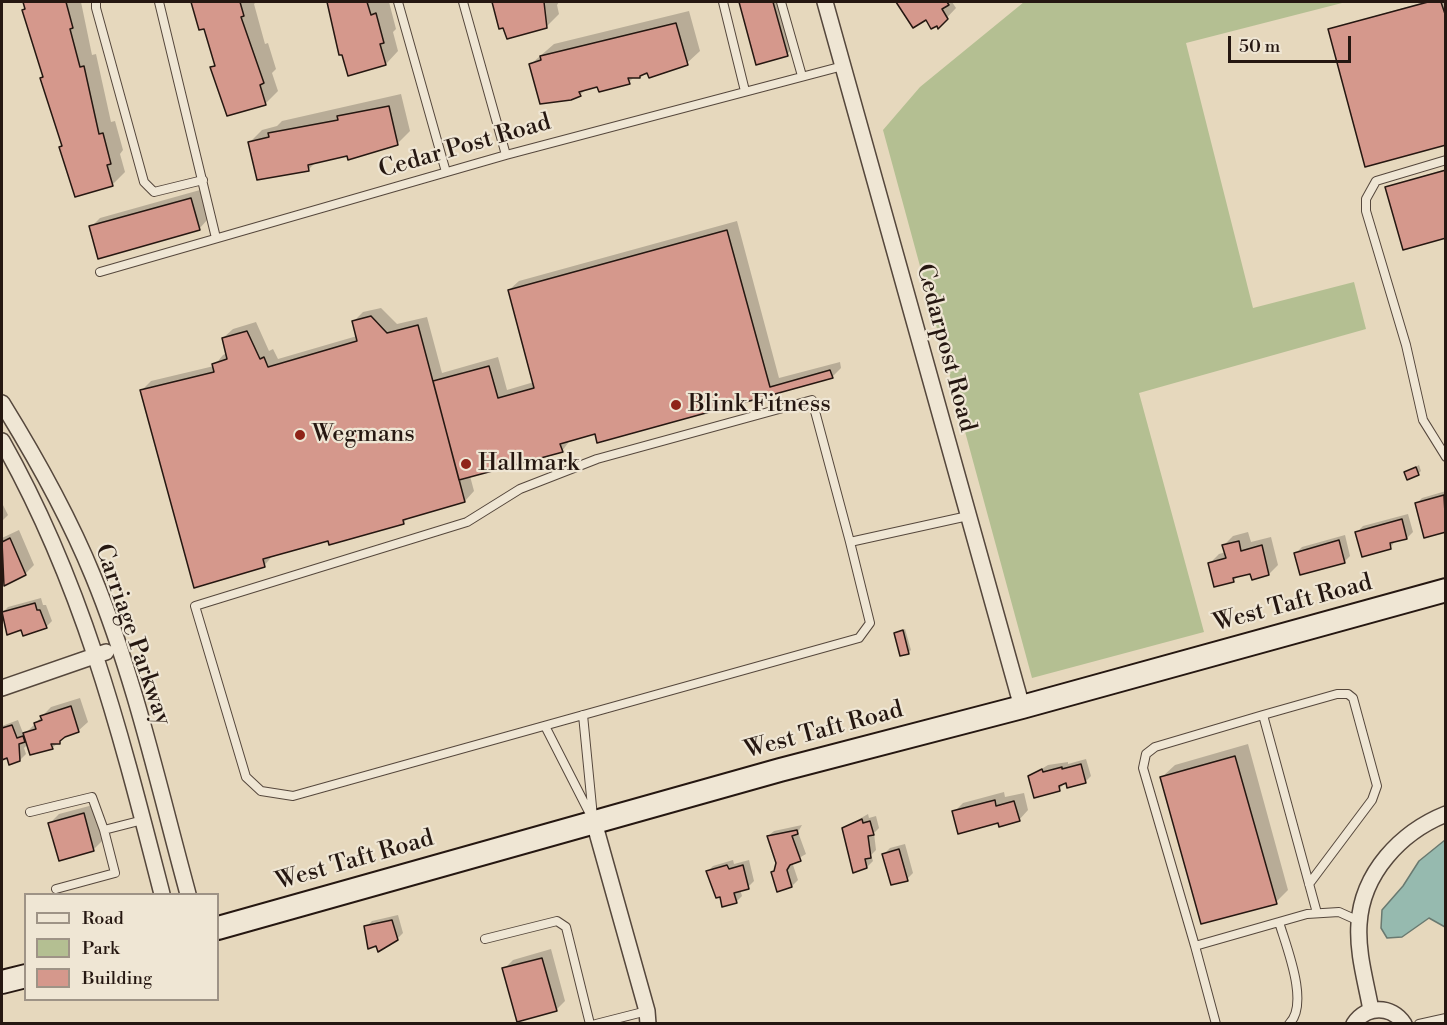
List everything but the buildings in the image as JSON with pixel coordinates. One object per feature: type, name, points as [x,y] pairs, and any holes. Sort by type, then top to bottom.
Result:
[{"type":"main road","name":"West Taft Road","points":[[219,928],[594,822],[1446,590]]},
{"type":"main road","points":[[2,982],[24,976]]},
{"type":"street","name":"Cedarpost Road","points":[[825,2],[1022,707]]},
{"type":"street","name":"Carriage Parkway","points":[[2,403],[44,471],[93,576],[118,648],[188,893]]},
{"type":"street","name":"Carriage Parkway","points":[[2,441],[28,487],[59,553],[97,655],[162,893]]},
{"type":"street","points":[[2,688],[118,648]]},
{"type":"street","points":[[143,820],[166,814]]},
{"type":"street","points":[[1371,1010],[1359,944],[1359,921],[1365,896],[1380,866],[1402,838],[1423,823],[1446,814]]},
{"type":"street","points":[[594,822],[647,1017]]},
{"type":"street","points":[[1354,1023],[1371,1010],[1387,1011],[1404,1023]]},
{"type":"lane","points":[[96,2],[144,182],[154,192],[203,180]]},
{"type":"lane","points":[[159,2],[216,238]]},
{"type":"lane","points":[[398,2],[446,172]]},
{"type":"lane","points":[[463,2],[506,155]]},
{"type":"lane","points":[[723,2],[746,91]]},
{"type":"lane","points":[[781,2],[802,76]]},
{"type":"lane","name":"Cedar Post Road","points":[[100,272],[506,155],[843,66]]},
{"type":"lane","points":[[1446,160],[1376,181],[1366,199],[1366,211],[1406,345],[1423,420],[1446,457]]},
{"type":"lane","points":[[812,400],[850,542],[870,623],[859,638],[293,796],[261,792],[246,777],[195,606],[467,522],[520,489],[597,459],[812,400]]},
{"type":"lane","points":[[850,542],[968,516]]},
{"type":"lane","points":[[1216,1023],[1143,768],[1146,754],[1155,747],[1337,694],[1348,694],[1353,698],[1377,786],[1372,800],[1310,884]]},
{"type":"lane","points":[[583,715],[594,822]]},
{"type":"lane","points":[[1263,715],[1317,913]]},
{"type":"lane","points":[[545,726],[594,822]]},
{"type":"lane","points":[[30,812],[92,797],[104,830],[115,873],[56,889]]},
{"type":"lane","points":[[104,830],[143,820]]},
{"type":"lane","points":[[1195,946],[1317,913],[1339,912],[1359,921]]},
{"type":"lane","points":[[485,939],[557,921],[566,927],[590,1023]]},
{"type":"lane","points":[[1279,922],[1299,1002],[1293,1020],[1289,1023]]},
{"type":"lane","points":[[596,1023],[647,1017]]},
{"type":"lane","points":[[1419,1023],[1446,1018]]},
{"type":"green space","points":[[1024,2],[1346,2],[1186,43],[1253,308],[1354,282],[1366,329],[1139,393],[1204,632],[1032,678],[883,130],[920,87]]},
{"type":"water","points":[[1445,840],[1445,927],[1429,918],[1402,937],[1387,938],[1381,928],[1382,910],[1403,886],[1419,861]]},
{"type":"place","name":"Blink Fitness","points":[[676,405]]},
{"type":"place","name":"Wegmans","points":[[300,435]]},
{"type":"place","name":"Hallmark","points":[[466,464]]}]
